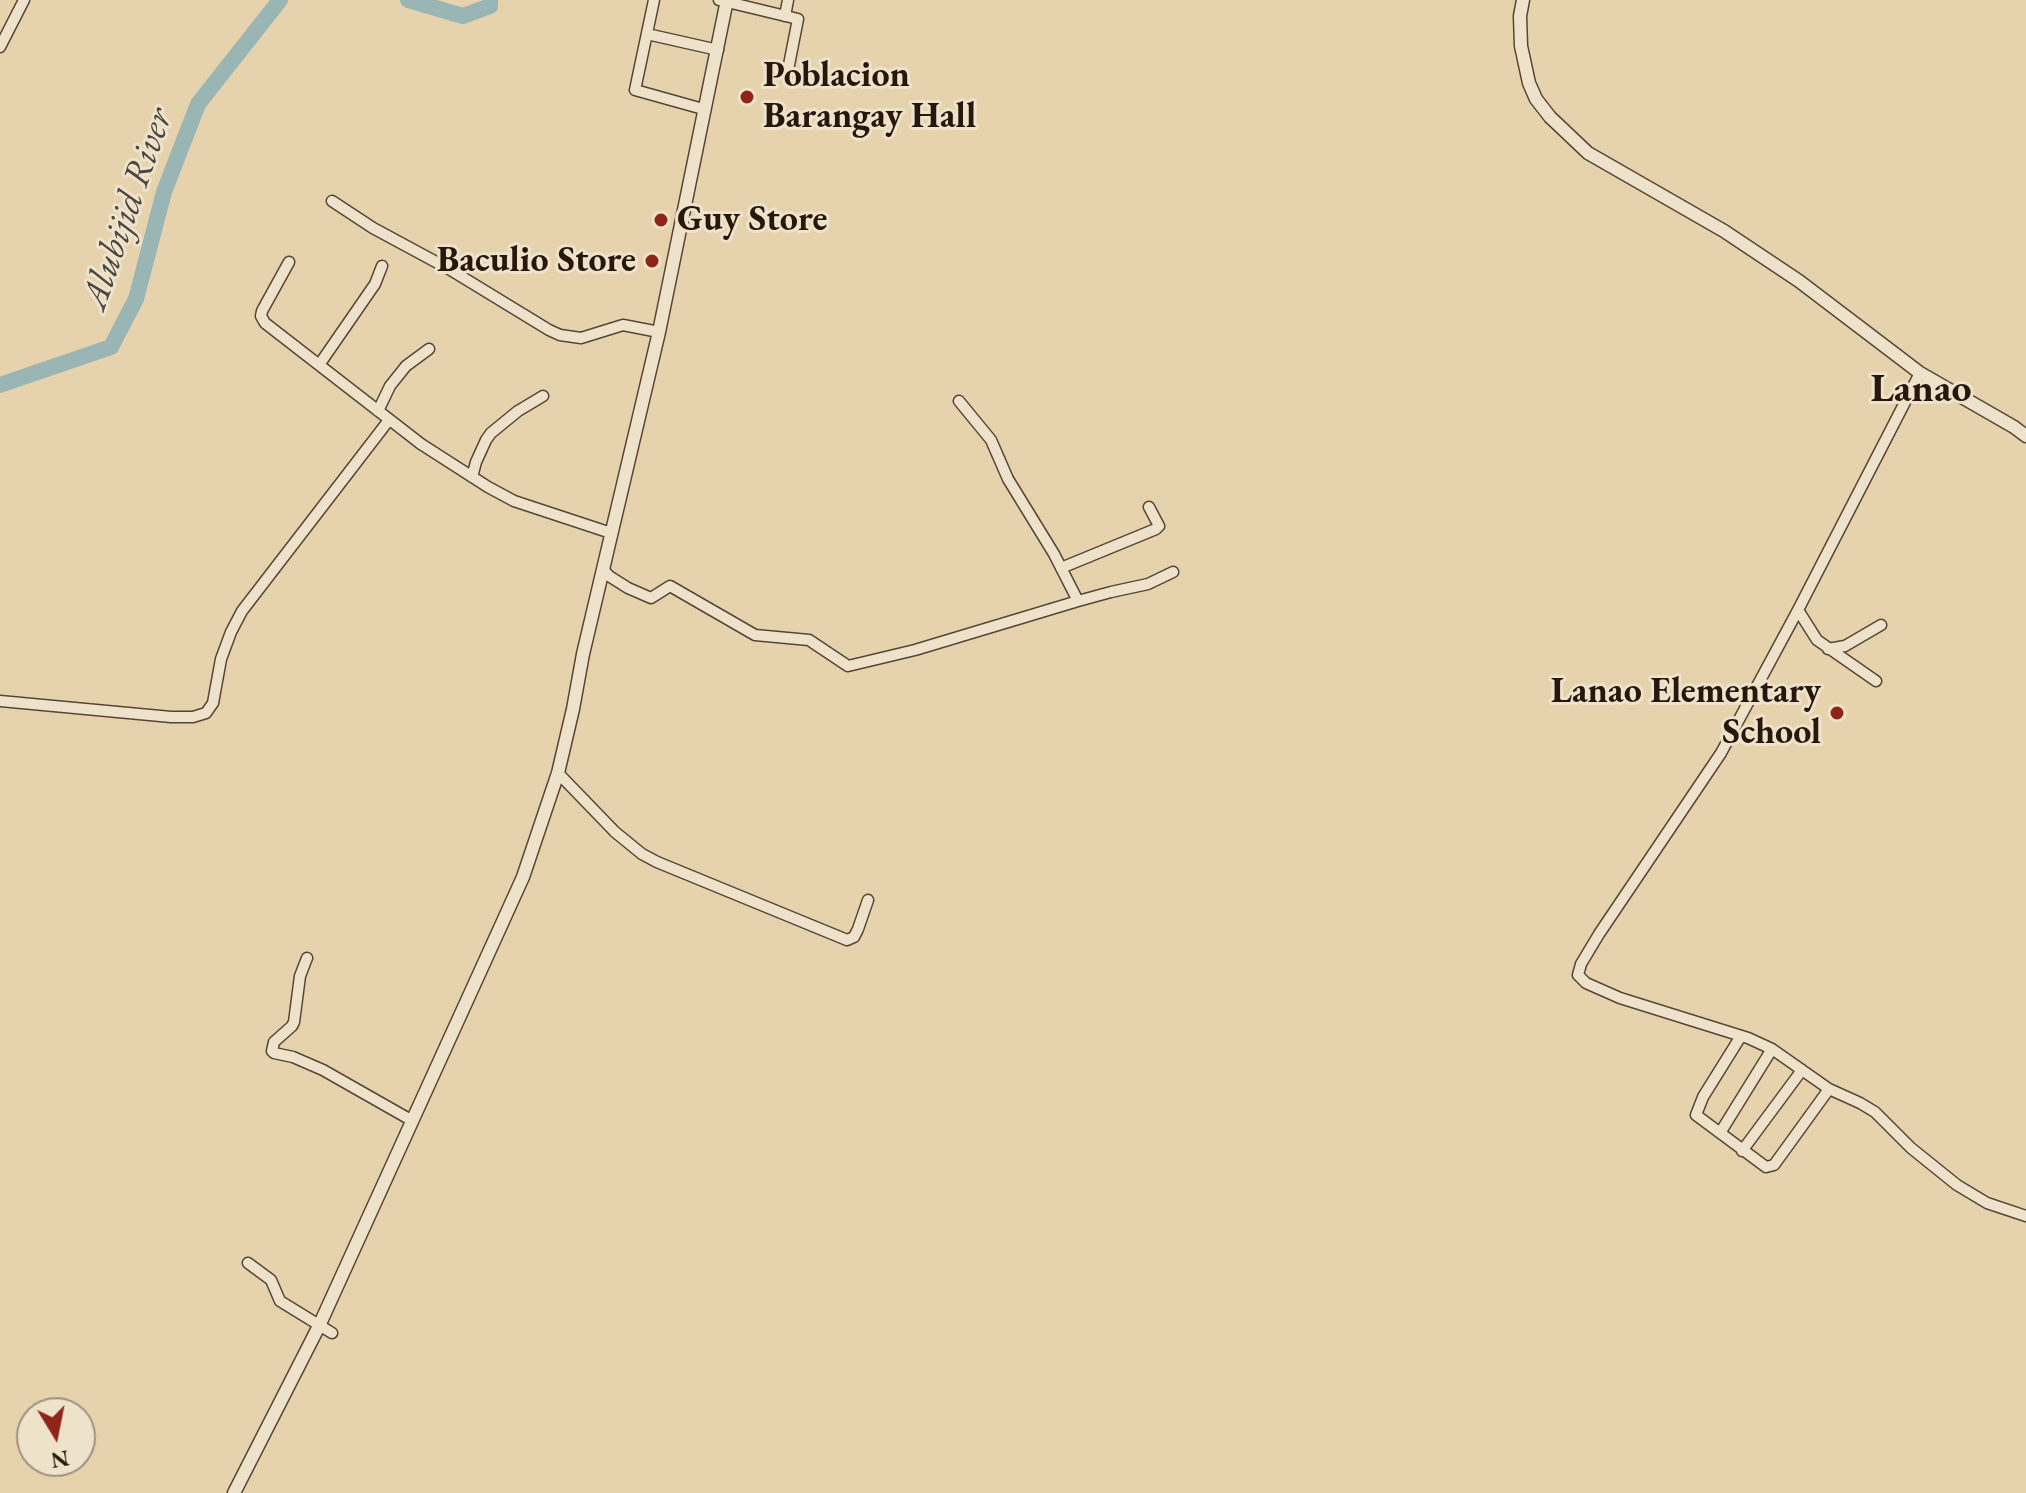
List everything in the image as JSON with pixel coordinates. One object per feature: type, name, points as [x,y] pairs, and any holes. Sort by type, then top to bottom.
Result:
[{"type":"street","points":[[0,47],[24,0]]},
{"type":"street","points":[[654,0],[635,90],[703,109]]},
{"type":"street","points":[[785,16],[788,0]]},
{"type":"street","points":[[1523,0],[1521,46],[1536,99],[1550,117],[1588,153],[1724,231],[1799,281],[1920,373],[2026,436]]},
{"type":"street","points":[[234,1493],[319,1326],[523,877],[558,773],[659,332],[703,109],[718,50],[724,1],[798,19],[787,75]]},
{"type":"street","points":[[647,34],[718,50]]},
{"type":"street","points":[[332,201],[373,228],[560,335],[581,338],[623,325],[659,332]]},
{"type":"street","points":[[289,262],[262,311],[262,319],[389,420],[472,477],[514,501],[611,533]]},
{"type":"street","points":[[319,365],[375,284],[382,266]]},
{"type":"street","points":[[378,411],[390,386],[406,366],[429,349]]},
{"type":"street","points":[[1920,373],[1721,753],[1599,934],[1578,970],[1579,978],[1620,998],[1741,1036],[1772,1049],[1829,1089],[1875,1112],[1911,1148],[1957,1185],[1987,1203],[2026,1216]]},
{"type":"street","points":[[472,477],[491,433],[543,396]]},
{"type":"street","points":[[959,401],[991,440],[1008,479],[1078,601]]},
{"type":"street","points":[[0,701],[171,717],[193,717],[206,713],[213,703],[221,659],[242,611],[389,420]]},
{"type":"street","points":[[1061,568],[1156,529],[1159,526],[1149,507]]},
{"type":"street","points":[[603,569],[628,588],[651,598],[670,586],[755,635],[809,640],[848,666],[1148,584],[1173,572]]},
{"type":"street","points":[[1798,610],[1812,635],[1876,681]]},
{"type":"street","points":[[1828,649],[1845,646],[1881,625]]},
{"type":"street","points":[[558,773],[615,832],[642,854],[847,940],[854,937],[868,900]]},
{"type":"street","points":[[307,958],[300,976],[294,1022],[274,1042],[272,1051],[323,1070],[411,1120]]},
{"type":"street","points":[[1741,1036],[1696,1112],[1697,1117],[1766,1167],[1772,1166],[1829,1089]]},
{"type":"street","points":[[1720,1133],[1772,1049]]},
{"type":"street","points":[[1742,1151],[1802,1070]]},
{"type":"street","points":[[248,1263],[271,1280],[280,1301],[332,1333]]},
{"type":"waterway","name":"Alubijid River","points":[[0,385],[111,347],[136,299],[164,192],[198,104],[280,0]]},
{"type":"waterway","name":"Alubijid River","points":[[408,0],[463,16],[490,6],[490,0]]},
{"type":"place","name":"Poblacion Barangay Hall","points":[[747,97]]},
{"type":"place","name":"Guy Store","points":[[661,220]]},
{"type":"place","name":"Baculio Store","points":[[652,261]]},
{"type":"place","name":"Lanao Elementary School","points":[[1837,713]]},
{"type":"district","name":"Lanao","points":[[1921,390]]}]
